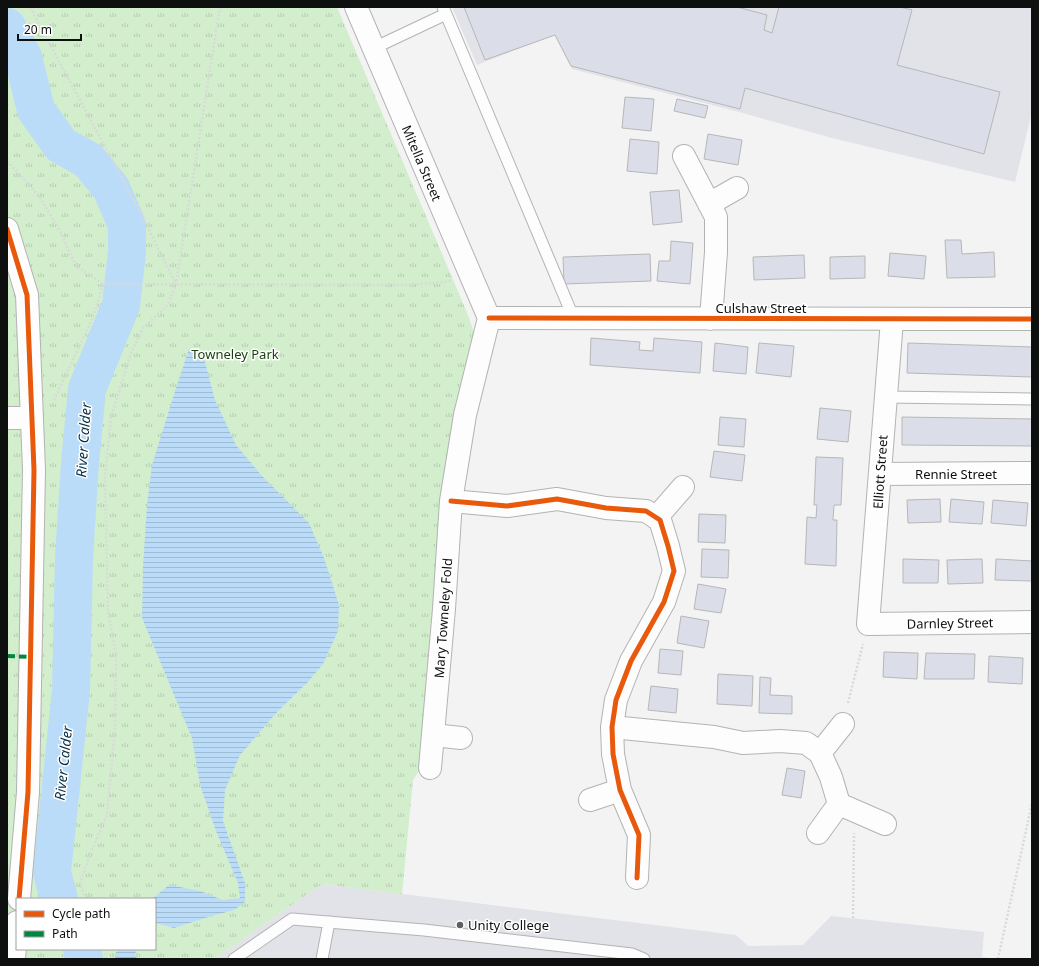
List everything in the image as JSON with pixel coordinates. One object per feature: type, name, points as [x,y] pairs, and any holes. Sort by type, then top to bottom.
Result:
[{"type":"street","name":"Mitella Street","points":[[356,7],[489,318]]},
{"type":"street","points":[[684,156],[716,216],[716,252],[711,319]]},
{"type":"street","points":[[709,204],[737,188]]},
{"type":"street","points":[[7,229],[27,294],[34,470],[28,792],[19,898]]},
{"type":"street","name":"Culshaw Street","points":[[489,318],[1032,320]]},
{"type":"street","name":"Mary Towneley Fold","points":[[430,768],[444,609],[451,501],[464,415],[489,318]]},
{"type":"street","name":"Elliott Street","points":[[868,624],[892,320]]},
{"type":"street","points":[[7,418],[32,418]]},
{"type":"street","name":"Rennie Street","points":[[880,474],[1032,473]]},
{"type":"street","points":[[656,518],[683,487]]},
{"type":"street","points":[[451,501],[507,506],[557,499],[606,508],[646,511],[660,520],[674,571],[664,602],[631,661],[616,700],[612,727],[613,754],[620,790],[639,835],[637,878]]},
{"type":"street","name":"Darnley Street","points":[[868,624],[1032,622]]},
{"type":"street","points":[[820,753],[843,724]]},
{"type":"street","points":[[612,727],[714,737],[743,743],[780,741],[806,743],[820,753],[831,778],[847,807],[884,824]]},
{"type":"street","points":[[433,735],[461,738]]},
{"type":"street","points":[[590,800],[620,790]]},
{"type":"street","points":[[818,833],[847,807]]},
{"type":"street","points":[[14,959],[16,934]]},
{"type":"lane","points":[[374,48],[445,11],[574,319]]},
{"type":"lane","points":[[886,398],[1032,399]]},
{"type":"lane","points":[[234,959],[292,919],[424,930],[632,954],[644,959]]},
{"type":"lane","points":[[322,959],[329,922]]},
{"type":"path","points":[[31,7],[45,36],[136,204],[176,284]]},
{"type":"path","points":[[86,898],[80,884],[90,854],[108,815],[114,728],[116,653],[108,612],[105,475],[111,417],[131,353],[143,328],[168,305],[176,284],[220,7]]},
{"type":"path","points":[[7,162],[39,196],[59,229],[76,266],[104,284],[410,285],[472,278]]},
{"type":"path","points":[[52,404],[94,315],[104,284]]},
{"type":"path","points":[[843,724],[868,624]]},
{"type":"path","points":[[998,959],[1032,803]]},
{"type":"path","points":[[847,807],[853,918]]},
{"type":"shaded area","points":[[452,7],[1032,7],[1032,112],[1015,182],[832,138],[739,112],[572,69],[555,35],[477,65]]},
{"type":"shaded area","name":"Unity College","points":[[322,884],[736,935],[748,946],[803,945],[831,916],[984,932],[982,957],[998,959],[214,959]]},
{"type":"green space","name":"Towneley Park","points":[[7,7],[337,7],[468,315],[477,341],[464,378],[444,472],[421,768],[413,780],[402,894],[322,884],[214,959],[7,959]]},
{"type":"water","points":[[189,349],[204,358],[215,400],[236,445],[262,476],[309,523],[324,558],[339,605],[338,631],[323,664],[306,684],[278,711],[240,755],[225,790],[223,821],[245,883],[245,902],[234,910],[174,928],[156,923],[156,898],[153,898],[169,885],[200,891],[223,900],[240,898],[238,883],[216,831],[200,785],[192,738],[142,618],[143,567],[147,505],[152,465]]},
{"type":"water","points":[[120,950],[137,950],[135,954],[137,959],[115,959],[116,952]]},
{"type":"building","points":[[464,7],[737,7],[767,15],[764,30],[772,33],[779,7],[900,7],[912,10],[897,65],[1000,92],[984,154],[745,88],[740,109],[571,66],[555,35],[485,60]]},
{"type":"building","points":[[625,97],[654,99],[651,131],[622,128]]},
{"type":"building","points":[[677,99],[708,106],[705,118],[674,111]]},
{"type":"building","points":[[708,134],[742,140],[738,165],[704,159]]},
{"type":"building","points":[[630,139],[659,142],[657,174],[627,171]]},
{"type":"building","points":[[679,190],[682,222],[653,225],[650,192]]},
{"type":"building","points":[[945,240],[961,240],[962,254],[994,252],[995,277],[947,278]]},
{"type":"building","points":[[671,241],[693,243],[690,284],[657,281],[659,261],[670,261]]},
{"type":"building","points":[[890,253],[926,256],[924,279],[888,276]]},
{"type":"building","points":[[650,254],[651,281],[564,284],[563,257]]},
{"type":"building","points":[[804,255],[805,278],[754,280],[753,257]]},
{"type":"building","points":[[865,256],[865,278],[830,279],[830,257]]},
{"type":"building","points":[[591,338],[640,342],[639,350],[653,351],[654,338],[702,342],[700,373],[590,365]]},
{"type":"building","points":[[715,343],[748,347],[746,374],[713,371]]},
{"type":"building","points":[[759,343],[794,346],[791,377],[756,373]]},
{"type":"building","points":[[908,343],[1032,347],[1032,377],[907,373]]},
{"type":"building","points":[[820,408],[851,411],[848,442],[817,439]]},
{"type":"building","points":[[720,417],[746,419],[744,447],[718,445]]},
{"type":"building","points":[[902,417],[1032,419],[1032,446],[902,445]]},
{"type":"building","points":[[714,451],[745,455],[742,481],[710,477]]},
{"type":"building","points":[[816,457],[843,458],[841,505],[834,505],[833,520],[837,520],[836,566],[805,564],[807,517],[816,518],[817,505],[814,505]]},
{"type":"building","points":[[940,499],[941,522],[908,523],[907,500]]},
{"type":"building","points":[[951,499],[984,502],[982,524],[949,522]]},
{"type":"building","points":[[993,500],[1028,503],[1026,526],[991,523]]},
{"type":"building","points":[[699,514],[726,515],[725,543],[698,542]]},
{"type":"building","points":[[702,549],[729,550],[728,578],[701,577]]},
{"type":"building","points":[[903,559],[939,560],[938,583],[903,583]]},
{"type":"building","points":[[982,559],[983,583],[948,584],[947,560]]},
{"type":"building","points":[[996,559],[1032,561],[1032,581],[995,580]]},
{"type":"building","points":[[698,584],[726,589],[721,613],[694,609]]},
{"type":"building","points":[[681,616],[709,621],[704,648],[677,643]]},
{"type":"building","points":[[660,649],[683,651],[681,675],[658,673]]},
{"type":"building","points":[[884,652],[918,653],[917,679],[883,677]]},
{"type":"building","points":[[926,653],[975,654],[974,679],[924,679]]},
{"type":"building","points":[[989,656],[1023,658],[1022,684],[988,682]]},
{"type":"building","points":[[718,674],[753,676],[752,706],[717,704]]},
{"type":"building","points":[[760,677],[771,678],[770,695],[792,696],[792,714],[759,713]]},
{"type":"building","points":[[651,686],[678,689],[676,713],[648,710]]},
{"type":"building","points":[[787,768],[805,771],[801,798],[782,795]]},
{"type":"waterway","name":"River Calder","points":[[7,27],[23,57],[36,110],[61,145],[88,160],[111,188],[127,225],[127,252],[121,305],[87,389],[80,463],[74,558],[71,690],[52,872],[59,898]]},
{"type":"waterway","name":"River Calder","points":[[82,950],[84,959]]},
{"type":"marked path","points":[[7,656],[31,657]]},
{"type":"cycle path","points":[[7,229],[27,295],[34,470],[28,792],[19,898]]},
{"type":"cycle path","points":[[489,318],[1032,319]]},
{"type":"cycle path","points":[[451,501],[507,506],[557,499],[606,508],[646,511],[660,520],[674,571],[664,602],[631,661],[616,700],[612,727],[613,754],[620,790],[639,835],[637,878]]},
{"type":"place","name":"Unity College","points":[[460,925]]}]
